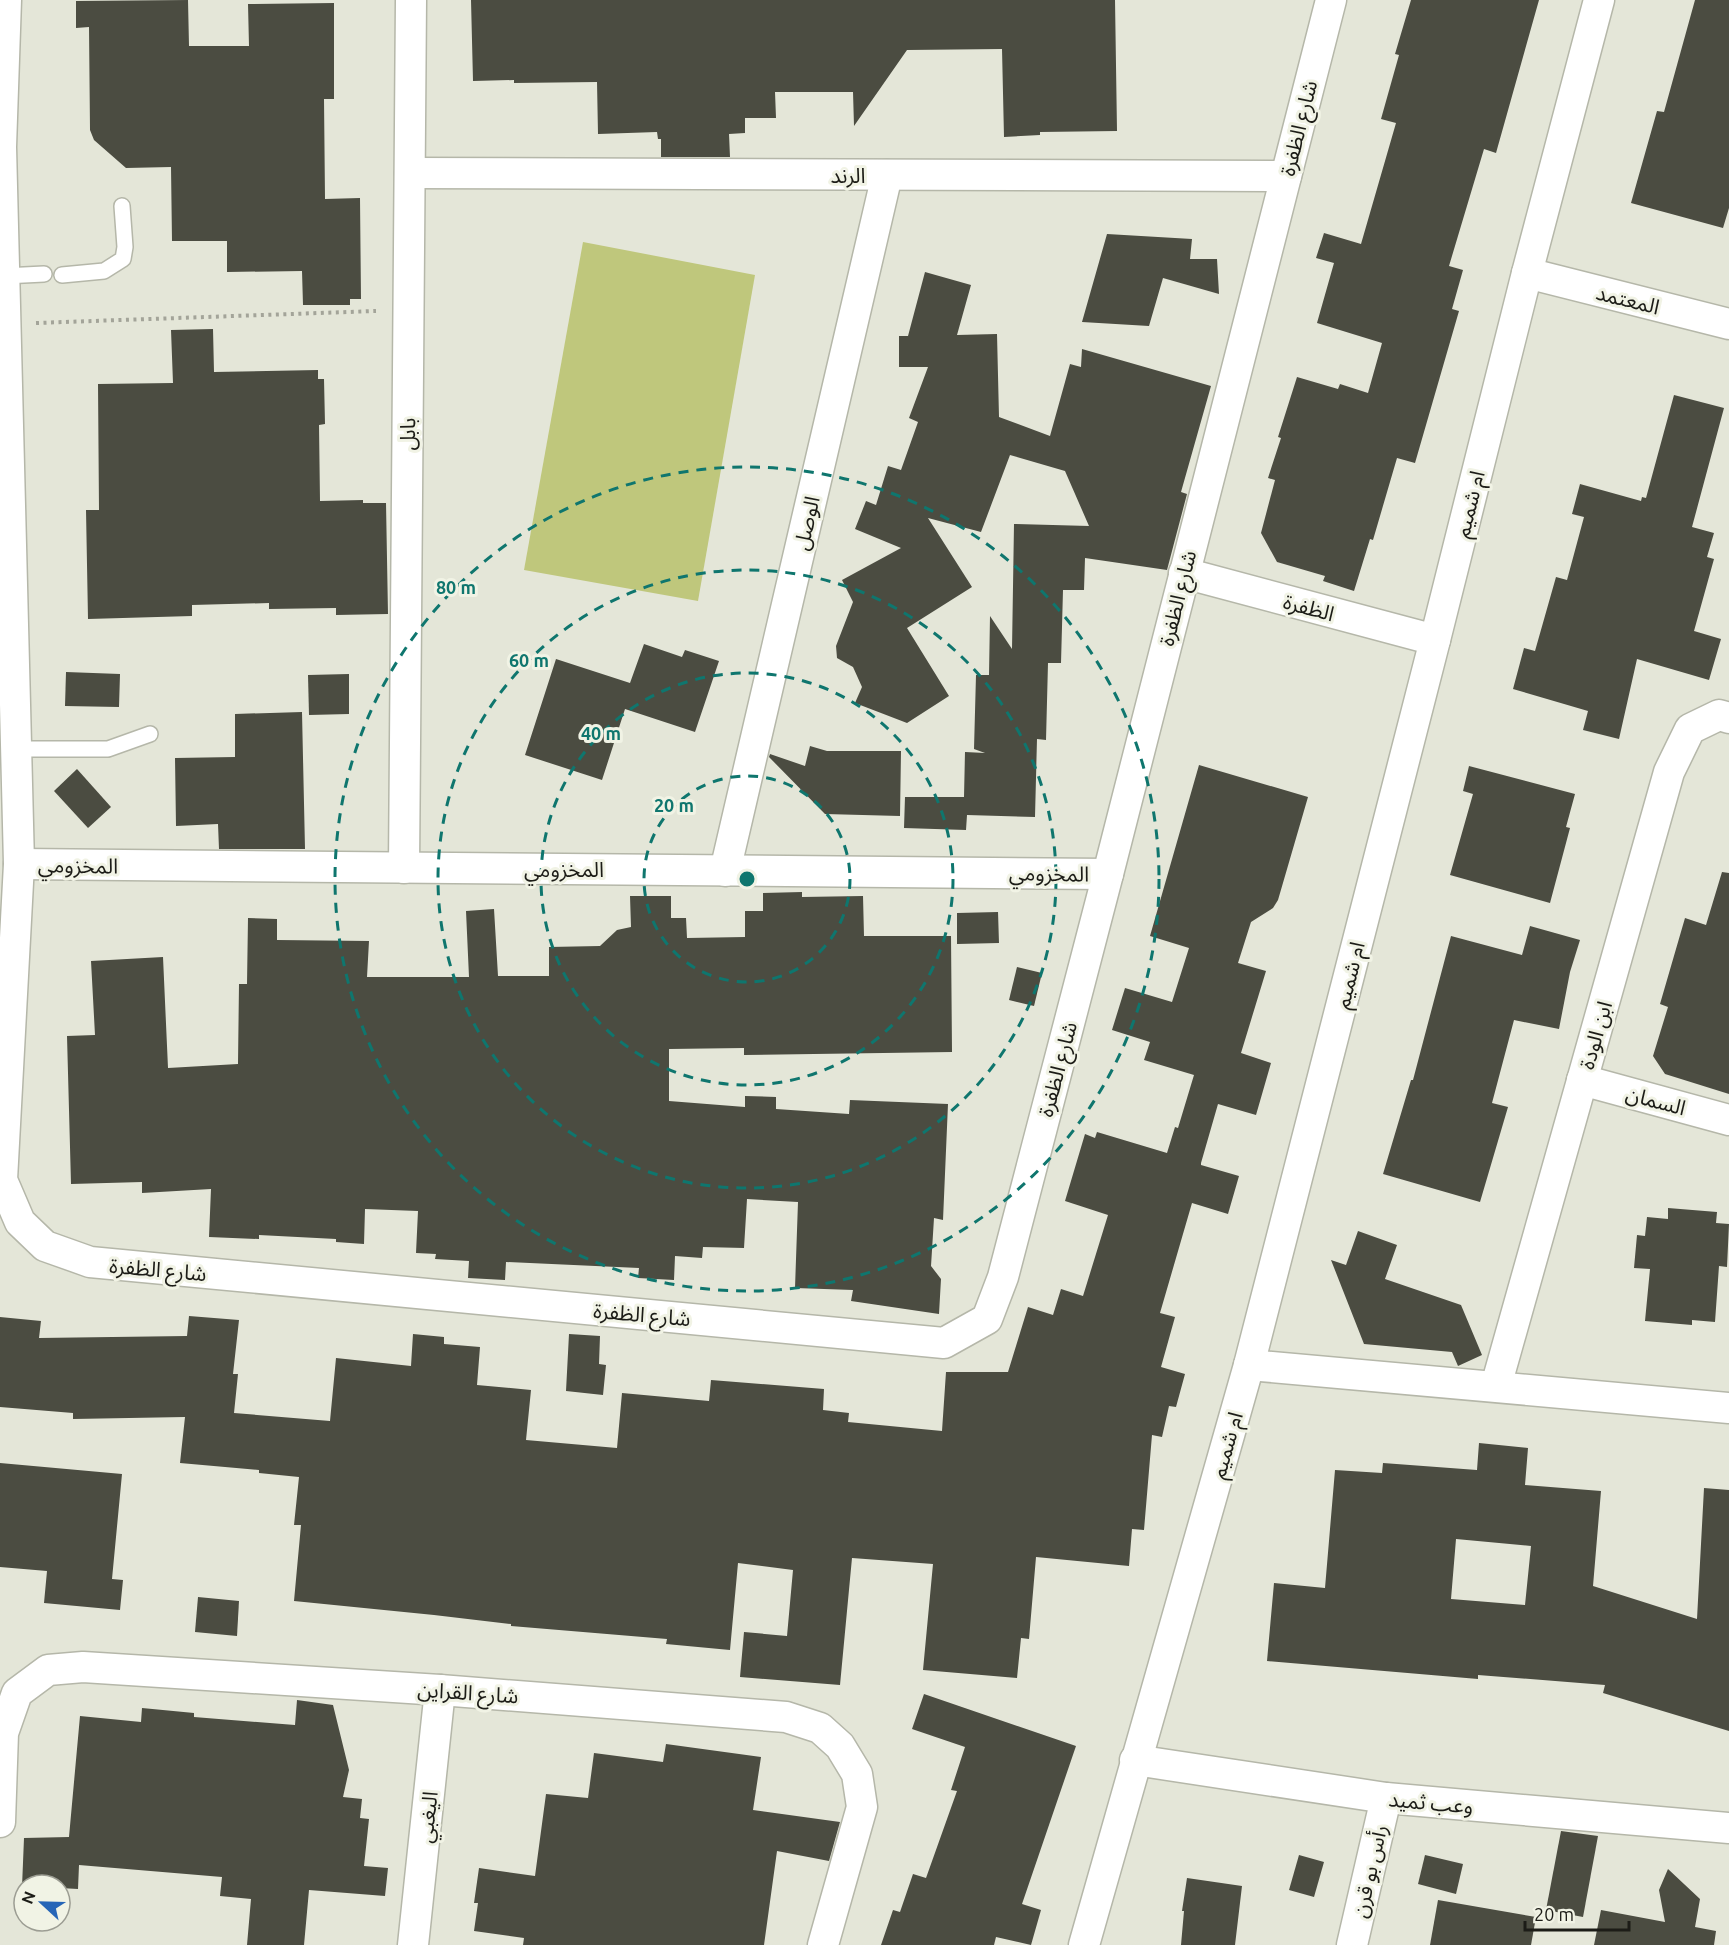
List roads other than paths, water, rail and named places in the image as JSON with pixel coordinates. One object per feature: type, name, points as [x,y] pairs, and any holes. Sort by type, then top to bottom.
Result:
[{"type":"street","name":"شارع الظفرة","points":[[6,0],[0,147],[19,864],[2,1180],[20,1222],[45,1246],[90,1262],[944,1343],[987,1319],[1003,1276],[1331,0]]},
{"type":"street","name":"بابل","points":[[404,868],[411,0]]},
{"type":"street","name":"ام شميم","points":[[1084,1945],[1249,1365],[1527,273],[1599,0]]},
{"type":"street","name":"الرند","points":[[410,173],[1286,176]]},
{"type":"street","name":"الوصل","points":[[725,870],[886,175]]},
{"type":"street","name":"المعتمد","points":[[1527,273],[1729,324]]},
{"type":"street","name":"الظفرة","points":[[1184,573],[1435,640]]},
{"type":"street","name":"ابن الودة","points":[[1496,1386],[1669,772],[1690,729],[1719,715],[1729,718]]},
{"type":"street","name":"المخزومي","points":[[19,864],[1108,874]]},
{"type":"street","name":"السمان","points":[[1582,1080],[1729,1120]]},
{"type":"street","points":[[1249,1365],[1729,1408]]},
{"type":"street","name":"شارع القراين","points":[[0,1822],[3,1733],[17,1692],[48,1670],[83,1667],[440,1690],[786,1718],[820,1728],[840,1746],[857,1774],[862,1807],[823,1945]]},
{"type":"street","name":"اليغبي","points":[[413,1945],[440,1690]]},
{"type":"street","name":"وعب ثميد","points":[[1135,1760],[1386,1798],[1729,1828]]},
{"type":"street","name":"رأس بو قرن","points":[[1352,1945],[1386,1798]]},
{"type":"lane","points":[[62,275],[104,271],[123,259],[125,247],[122,206]]},
{"type":"lane","points":[[4,276],[44,274]]},
{"type":"lane","points":[[16,748],[108,749],[150,734]]}]
